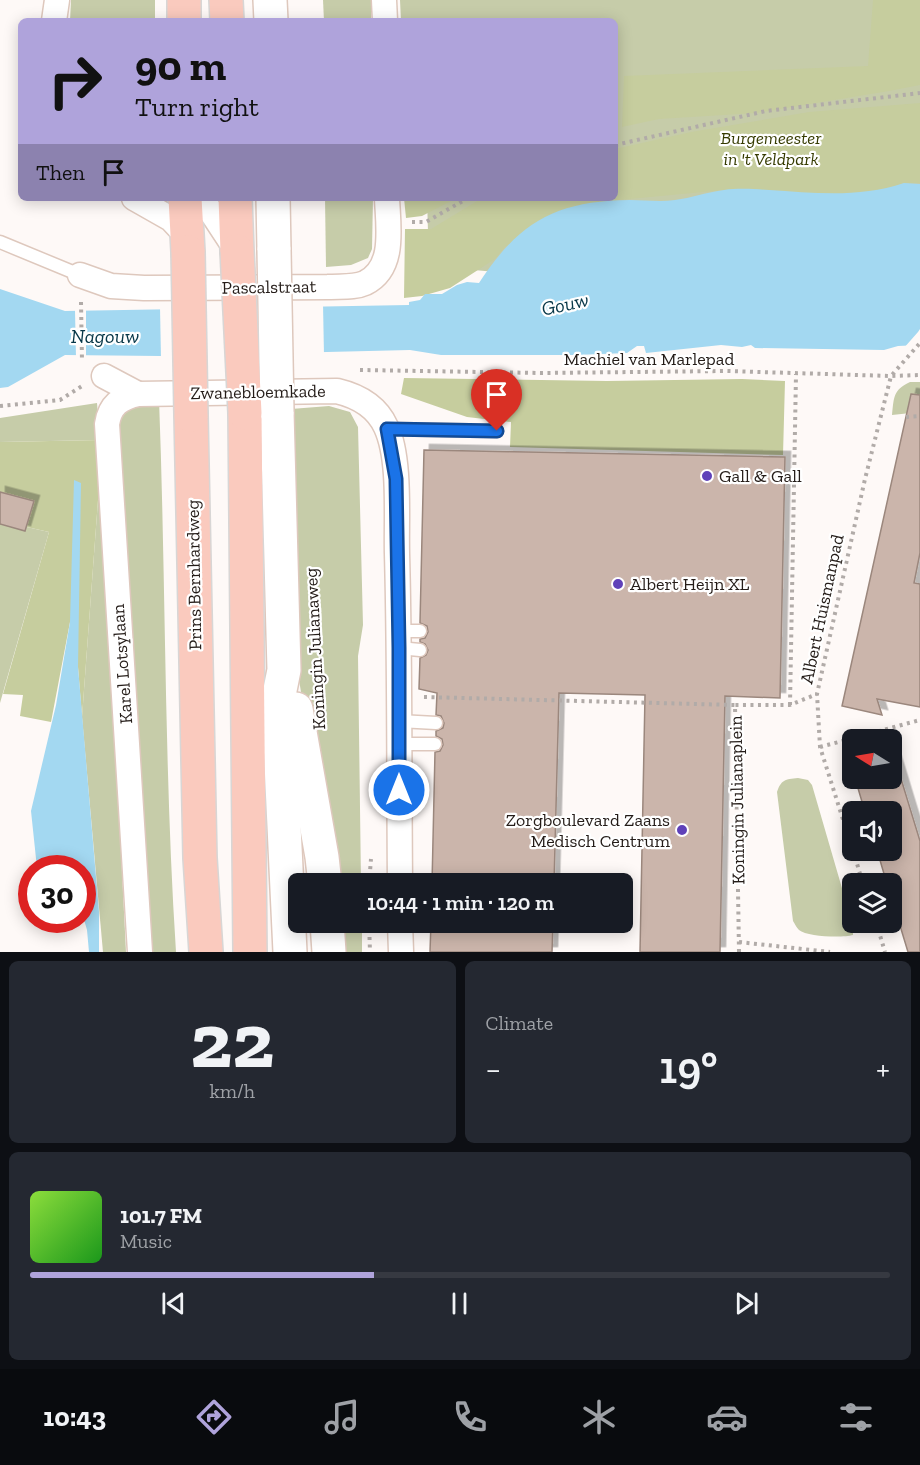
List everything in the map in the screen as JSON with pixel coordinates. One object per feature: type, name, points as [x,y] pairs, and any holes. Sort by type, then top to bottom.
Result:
[{"type":"main road","points":[[183,0],[184,18]]},
{"type":"main road","points":[[226,0],[227,18]]},
{"type":"main road","points":[[270,0],[271,18]]},
{"type":"main road","name":"Prins Bernhardweg","points":[[185,201],[200,858],[206,952]]},
{"type":"main road","points":[[235,201],[245,413],[250,952]]},
{"type":"main road","name":"Koningin Julianaweg","points":[[273,201],[284,670],[278,700],[290,952]]},
{"type":"main road","name":"Koningin Julianaweg","points":[[284,670],[293,697],[324,873]]},
{"type":"main road","points":[[327,933],[328,952]]},
{"type":"street","points":[[54,18],[57,0]]},
{"type":"street","points":[[384,0],[385,18]]},
{"type":"street","points":[[139,201],[171,219],[187,244]]},
{"type":"street","points":[[202,201],[237,251]]},
{"type":"street","name":"Pascalstraat","points":[[80,275],[111,286],[144,288],[352,286],[364,283],[376,276],[383,265],[387,251],[387,201]]},
{"type":"street","points":[[104,376],[138,394]]},
{"type":"street","name":"Zwanebloemkade","points":[[138,394],[337,391],[354,396],[374,409],[387,429]]},
{"type":"street","name":"Karel Lotsylaan","points":[[138,394],[116,403],[111,409],[107,424],[140,952]]},
{"type":"street","points":[[387,429],[396,479],[409,640],[399,696],[400,873]]},
{"type":"street","points":[[400,933],[401,952]]},
{"type":"lane","points":[[0,242],[80,275]]},
{"type":"lane","points":[[387,429],[497,431]]},
{"type":"lane","points":[[399,732],[436,723]]},
{"type":"lane","points":[[399,732],[435,744]]},
{"type":"path","points":[[618,144],[766,111],[920,93]]},
{"type":"path","points":[[388,223],[426,222],[463,201]]},
{"type":"path","points":[[81,310],[82,359]]},
{"type":"path","points":[[891,376],[920,343]]},
{"type":"path","name":"Machiel van Marlepad","points":[[378,370],[542,373],[728,371],[920,375]]},
{"type":"path","points":[[789,705],[796,374]]},
{"type":"path","points":[[0,406],[60,400],[104,376]]},
{"type":"path","name":"Albert Huismanpad","points":[[842,817],[820,747],[817,694],[865,479],[891,376]]},
{"type":"path","points":[[906,417],[920,416]]},
{"type":"path","name":"Koningin Julianaplein","points":[[739,952],[735,705],[789,705],[817,694]]},
{"type":"path","points":[[399,696],[735,705]]},
{"type":"path","points":[[820,747],[920,720]]},
{"type":"path","points":[[369,933],[370,952]]},
{"type":"path","points":[[879,933],[885,952]]},
{"type":"path","points":[[739,942],[830,952]]},
{"type":"green space","points":[[71,0],[155,0],[155,18],[70,18]]},
{"type":"green space","points":[[323,0],[371,0],[371,18],[324,18]]},
{"type":"green space","name":"Burgemeester in 't Veldpark","points":[[400,0],[920,0],[920,310],[429,266],[427,201],[618,201],[618,18],[401,18]]},
{"type":"green space","points":[[873,0],[920,0],[920,85],[756,113],[659,119],[622,127],[624,76],[868,66]]},
{"type":"green space","points":[[920,103],[920,183],[904,183],[857,194],[724,190],[618,200],[618,148],[691,132],[809,112]]},
{"type":"green space","points":[[325,201],[373,201],[372,249],[368,258],[351,265],[326,267]]},
{"type":"green space","points":[[404,201],[451,201],[422,216],[406,218]]},
{"type":"green space","points":[[477,201],[608,201],[575,206],[505,247],[495,259],[450,288],[422,296],[404,298],[405,229],[431,229]]},
{"type":"green space","points":[[404,378],[785,381],[783,455],[510,447],[511,422],[467,417],[401,394]]},
{"type":"green space","points":[[910,382],[920,382],[920,412],[892,415],[897,391]]},
{"type":"green space","points":[[159,399],[169,814],[176,952],[151,952],[115,426],[134,406]]},
{"type":"green space","points":[[97,403],[100,440],[0,442],[0,418]]},
{"type":"green space","points":[[329,406],[350,412],[358,427],[363,625],[358,656],[361,873],[331,873],[298,674],[291,409]]},
{"type":"green space","points":[[100,440],[103,490],[98,500],[82,717],[78,667],[70,622],[51,722],[20,716],[23,695],[3,694],[49,532],[0,521],[0,442]]},
{"type":"green space","points":[[103,490],[126,952],[103,952],[82,717],[98,500]]},
{"type":"green space","points":[[0,521],[49,532],[0,703]]},
{"type":"green space","points":[[808,780],[812,785],[842,888],[842,933],[853,933],[853,935],[834,937],[809,934],[799,930],[793,921],[777,792],[784,781]]},
{"type":"green space","points":[[338,933],[362,933],[362,952],[339,952]]},
{"type":"water","points":[[904,183],[920,184],[920,345],[898,346],[884,350],[755,348],[751,345],[742,347],[721,345],[646,353],[644,346],[637,346],[627,353],[576,355],[441,355],[410,350],[160,356],[65,355],[8,387],[0,388],[0,289],[65,311],[409,305],[409,302],[420,300],[425,294],[442,294],[467,282],[479,283],[509,244],[525,230],[541,219],[580,205],[604,201],[675,200],[735,189],[854,193]]},
{"type":"water","points":[[74,480],[81,483],[78,667],[94,855],[36,855],[31,811],[56,705],[70,622]]},
{"type":"water","points":[[96,877],[99,952],[89,952],[87,933],[96,933]]},
{"type":"pier","points":[[323,304],[324,356],[161,359],[160,307]]},
{"type":"pier","points":[[75,310],[86,310],[86,358],[76,358]]},
{"type":"pier","points":[[920,329],[920,348],[903,349],[918,332]]},
{"type":"building","points":[[911,394],[920,395],[920,553],[914,583],[920,584],[920,707],[877,699],[882,715],[842,706]]},
{"type":"building","points":[[424,450],[785,457],[780,698],[725,696],[720,952],[640,952],[645,695],[559,693],[554,873],[432,873],[435,752],[440,751],[443,745],[442,739],[436,736],[436,731],[443,728],[444,723],[441,716],[436,715],[437,693],[419,689],[420,658],[426,655],[428,650],[425,644],[420,642],[420,639],[425,638],[428,632],[427,626],[420,623]]},
{"type":"building","points":[[0,492],[34,501],[25,531],[0,524]]},
{"type":"building","points":[[902,782],[920,841],[920,952],[908,952],[902,932],[902,873],[884,873],[880,861],[902,861],[902,801],[862,801],[858,789],[902,789]]},
{"type":"building","points":[[431,933],[553,933],[552,952],[430,952]]},
{"type":"place","name":"Gall & Gall","points":[[707,476]]},
{"type":"place","name":"Albert Heijn XL","points":[[618,584]]},
{"type":"place","name":"Zorgboulevard Zaans Medisch Centrum","points":[[682,830]]},
{"type":"route","points":[[399,790],[396,479],[387,429],[497,431]]},
{"type":"water label","name":"Gouw","points":[[565,304]]},
{"type":"water label","name":"Nagouw","points":[[105,336]]}]
